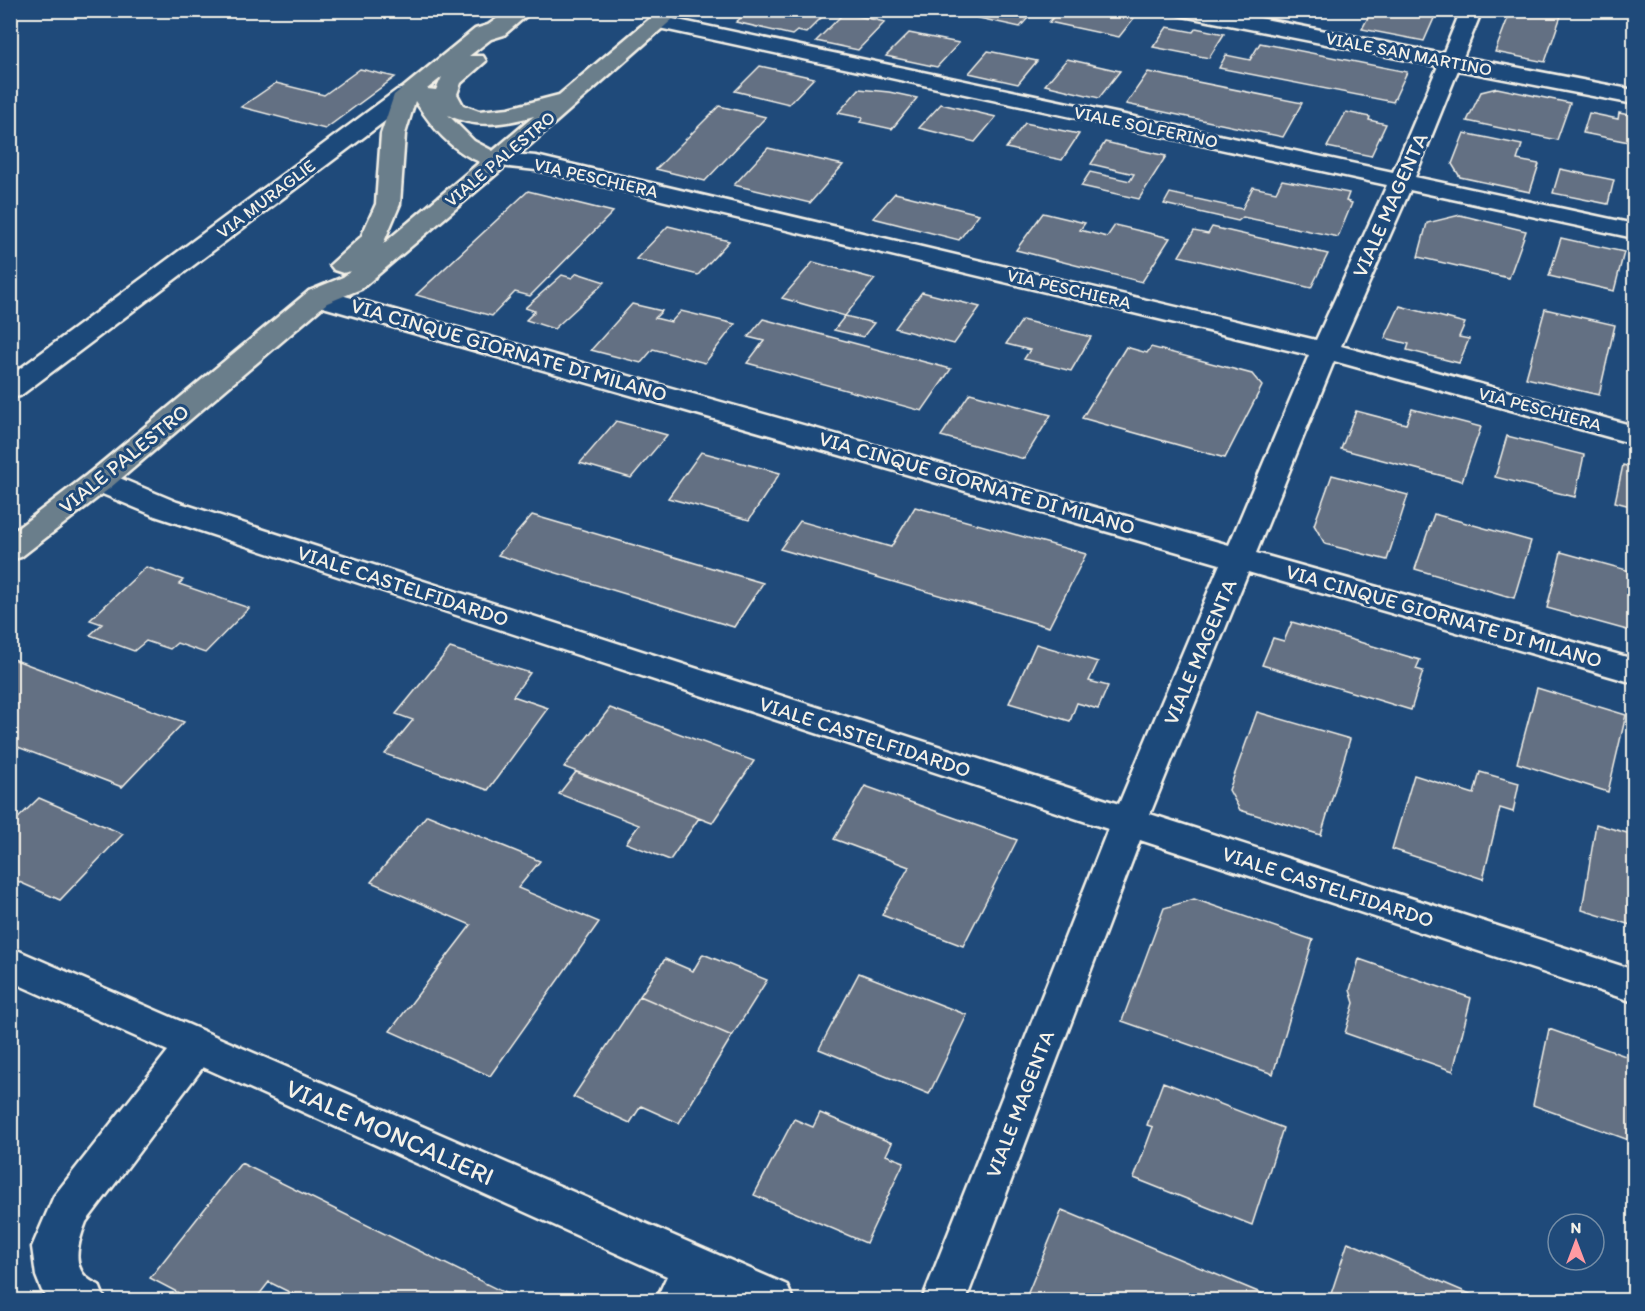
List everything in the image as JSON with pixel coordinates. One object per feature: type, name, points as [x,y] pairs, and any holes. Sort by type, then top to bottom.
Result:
[{"type":"main road","name":"VIA MURAGLIE","points":[[405,95],[483,34],[496,30],[523,10]]},
{"type":"main road","points":[[540,10],[451,80],[446,94],[455,110],[471,116],[498,117],[572,99]]},
{"type":"main road","name":"VIALE PALESTRO","points":[[10,550],[99,481],[318,297],[352,283],[572,99],[666,16]]},
{"type":"main road","points":[[496,30],[498,33],[436,81],[426,101],[452,136],[484,157],[499,160]]},
{"type":"main road","name":"VIALE PALESTRO","points":[[318,297],[327,278],[372,241],[388,204],[393,134],[405,95]]},
{"type":"street","name":"VIALE SAN MARTINO","points":[[1183,10],[1635,97]]},
{"type":"street","name":"VIALE MAGENTA","points":[[944,1300],[1129,822],[1326,350],[1401,182],[1472,10]]},
{"type":"street","name":"VIALE SOLFERINO","points":[[666,16],[1401,182],[1635,231]]},
{"type":"street","name":"VIA MURAGLIE","points":[[10,390],[405,95]]},
{"type":"street","name":"VIA PESCHIERA","points":[[499,160],[536,163],[1326,350],[1635,435]]},
{"type":"street","name":"VIA CINQUE GIORNATE DI MILANO","points":[[318,297],[1635,670]]},
{"type":"street","name":"VIALE CASTELFIDARDO","points":[[99,481],[177,513],[1635,986]]},
{"type":"street","name":"VIALE MONCALIERI","points":[[10,963],[197,1045],[686,1284],[771,1300]]},
{"type":"street","points":[[82,1300],[77,1298],[58,1276],[54,1247],[69,1210],[197,1045]]},
{"type":"building","points":[[750,10],[829,10],[806,33],[797,31],[792,35],[736,22]]},
{"type":"building","points":[[942,10],[1035,10],[1020,27]]},
{"type":"building","points":[[1060,10],[1097,10],[1134,18],[1119,37],[1049,22]]},
{"type":"building","points":[[1372,10],[1407,10],[1435,16],[1424,41],[1362,29]]},
{"type":"building","points":[[1511,10],[1563,10],[1545,62],[1495,52]]},
{"type":"building","points":[[844,13],[885,22],[858,50],[816,41]]},
{"type":"building","points":[[1167,27],[1193,32],[1196,28],[1224,34],[1209,58],[1153,47]]},
{"type":"building","points":[[909,33],[959,43],[937,67],[886,56]]},
{"type":"building","points":[[1260,43],[1407,72],[1393,102],[1219,68],[1226,55],[1250,60]]},
{"type":"building","points":[[988,51],[1037,61],[1018,84],[969,73]]},
{"type":"building","points":[[1067,59],[1120,71],[1099,98],[1045,85]]},
{"type":"building","points":[[760,66],[814,78],[789,104],[735,91]]},
{"type":"building","points":[[360,69],[395,77],[325,129],[241,107],[276,83],[324,95]]},
{"type":"building","points":[[1148,72],[1302,103],[1283,137],[1126,104]]},
{"type":"building","points":[[1497,88],[1570,103],[1557,140],[1467,121],[1481,92]]},
{"type":"building","points":[[859,89],[917,98],[892,129],[860,122],[863,118],[838,113]]},
{"type":"building","points":[[941,104],[996,117],[975,142],[919,128]]},
{"type":"building","points":[[719,106],[766,117],[705,181],[656,169]]},
{"type":"building","points":[[1346,112],[1370,117],[1369,120],[1386,124],[1371,156],[1327,147]]},
{"type":"building","points":[[1589,113],[1618,119],[1619,113],[1634,116],[1634,143],[1583,133]]},
{"type":"building","points":[[1025,123],[1079,134],[1062,160],[1006,148]]},
{"type":"building","points":[[1464,133],[1522,145],[1517,160],[1539,164],[1530,192],[1460,177],[1452,164]]},
{"type":"building","points":[[1105,142],[1166,156],[1139,199],[1081,186],[1090,172],[1130,181],[1134,174],[1091,164]]},
{"type":"building","points":[[768,148],[843,165],[810,203],[734,185]]},
{"type":"building","points":[[1560,169],[1614,180],[1608,204],[1553,193]]},
{"type":"building","points":[[1282,180],[1349,193],[1346,201],[1352,203],[1338,237],[1243,217],[1238,221],[1164,204],[1170,193],[1242,209],[1253,187],[1276,192]]},
{"type":"building","points":[[528,191],[613,212],[530,296],[515,292],[492,316],[416,295]]},
{"type":"building","points":[[895,193],[979,214],[959,240],[873,218]]},
{"type":"building","points":[[1043,213],[1085,223],[1080,230],[1107,237],[1115,225],[1170,238],[1142,282],[1016,250]]},
{"type":"building","points":[[1460,215],[1526,231],[1509,278],[1418,257],[1427,223]]},
{"type":"building","points":[[668,226],[729,241],[698,275],[636,259]]},
{"type":"building","points":[[1212,227],[1328,254],[1311,288],[1179,256],[1194,231],[1208,234]]},
{"type":"building","points":[[1561,238],[1624,252],[1614,291],[1549,276]]},
{"type":"building","points":[[813,262],[875,279],[845,316],[782,298]]},
{"type":"building","points":[[577,273],[605,282],[554,329],[526,320],[535,311],[525,308],[562,275],[572,278]]},
{"type":"building","points":[[922,292],[980,307],[954,344],[895,328]]},
{"type":"building","points":[[632,304],[662,311],[655,318],[671,322],[681,311],[735,324],[705,363],[653,349],[641,363],[591,350]]},
{"type":"building","points":[[1400,306],[1465,323],[1459,337],[1469,339],[1459,363],[1407,350],[1409,344],[1385,338]]},
{"type":"building","points":[[1545,309],[1615,325],[1599,395],[1526,378]]},
{"type":"building","points":[[845,316],[874,323],[863,337],[834,330]]},
{"type":"building","points":[[763,319],[951,369],[922,411],[747,363],[764,341],[748,337]]},
{"type":"building","points":[[1022,320],[1091,337],[1071,371],[1024,359],[1030,350],[1006,344]]},
{"type":"building","points":[[1126,347],[1147,353],[1151,347],[1252,374],[1262,386],[1225,458],[1082,418]]},
{"type":"building","points":[[970,393],[1051,415],[1024,459],[941,436]]},
{"type":"building","points":[[1412,409],[1481,427],[1462,481],[1341,449],[1356,411],[1406,424]]},
{"type":"building","points":[[616,421],[667,435],[631,478],[580,463]]},
{"type":"building","points":[[1507,436],[1584,455],[1575,497],[1495,477]]},
{"type":"building","points":[[701,452],[780,473],[749,520],[668,498]]},
{"type":"building","points":[[1623,465],[1634,468],[1634,507],[1615,502]]},
{"type":"building","points":[[1332,475],[1408,495],[1387,560],[1325,544],[1314,525]]},
{"type":"building","points":[[915,507],[1086,554],[1049,627],[780,549],[800,521],[891,547]]},
{"type":"building","points":[[1434,514],[1531,541],[1514,598],[1415,569]]},
{"type":"building","points":[[532,515],[763,583],[734,627],[498,555]]},
{"type":"building","points":[[1561,552],[1634,572],[1634,632],[1547,608]]},
{"type":"building","points":[[146,567],[183,580],[179,584],[249,608],[205,653],[177,643],[170,649],[146,641],[134,651],[90,635],[102,624],[90,620]]},
{"type":"building","points":[[1292,622],[1420,660],[1416,669],[1423,671],[1411,710],[1262,665],[1273,638],[1284,641]]},
{"type":"building","points":[[1036,644],[1098,662],[1089,681],[1108,686],[1098,709],[1077,703],[1070,721],[1009,703]]},
{"type":"building","points":[[450,648],[530,673],[513,696],[548,708],[488,790],[385,754],[413,720],[396,714]]},
{"type":"building","points":[[10,658],[184,722],[122,787],[10,744]]},
{"type":"building","points":[[1537,688],[1626,715],[1608,792],[1517,763]]},
{"type":"building","points":[[610,708],[754,761],[712,823],[564,767]]},
{"type":"building","points":[[1257,712],[1350,739],[1321,835],[1240,810],[1229,790]]},
{"type":"building","points":[[576,772],[699,818],[670,860],[626,843],[639,825],[559,794]]},
{"type":"building","points":[[1480,772],[1519,783],[1513,812],[1500,808],[1483,879],[1392,849],[1414,775],[1474,794]]},
{"type":"building","points":[[865,786],[1017,840],[963,946],[882,915],[909,867],[834,839]]},
{"type":"building","points":[[39,798],[123,834],[60,900],[10,878],[10,826]]},
{"type":"building","points":[[427,815],[540,861],[518,888],[599,922],[490,1076],[390,1031],[471,925],[371,882]]},
{"type":"building","points":[[1596,824],[1634,835],[1634,926],[1582,910]]},
{"type":"building","points":[[1194,899],[1313,940],[1273,1074],[1122,1021],[1164,908]]},
{"type":"building","points":[[703,954],[767,980],[732,1036],[640,996],[665,959],[693,971]]},
{"type":"building","points":[[1359,959],[1471,998],[1453,1071],[1345,1033],[1354,1003],[1350,990]]},
{"type":"building","points":[[859,973],[967,1015],[929,1094],[819,1049]]},
{"type":"building","points":[[640,996],[732,1036],[679,1123],[641,1106],[630,1123],[573,1097]]},
{"type":"building","points":[[1549,1029],[1634,1059],[1634,1142],[1533,1105]]},
{"type":"building","points":[[1163,1082],[1283,1128],[1252,1225],[1134,1178],[1153,1127],[1147,1125]]},
{"type":"building","points":[[820,1113],[892,1143],[886,1155],[904,1162],[866,1243],[754,1195],[794,1119],[813,1127]]},
{"type":"building","points":[[241,1163],[519,1300],[305,1300],[269,1282],[255,1300],[192,1300],[150,1278]]},
{"type":"building","points":[[1062,1210],[1263,1294],[1261,1300],[1025,1300]]},
{"type":"building","points":[[1348,1242],[1484,1300],[1329,1300]]}]
